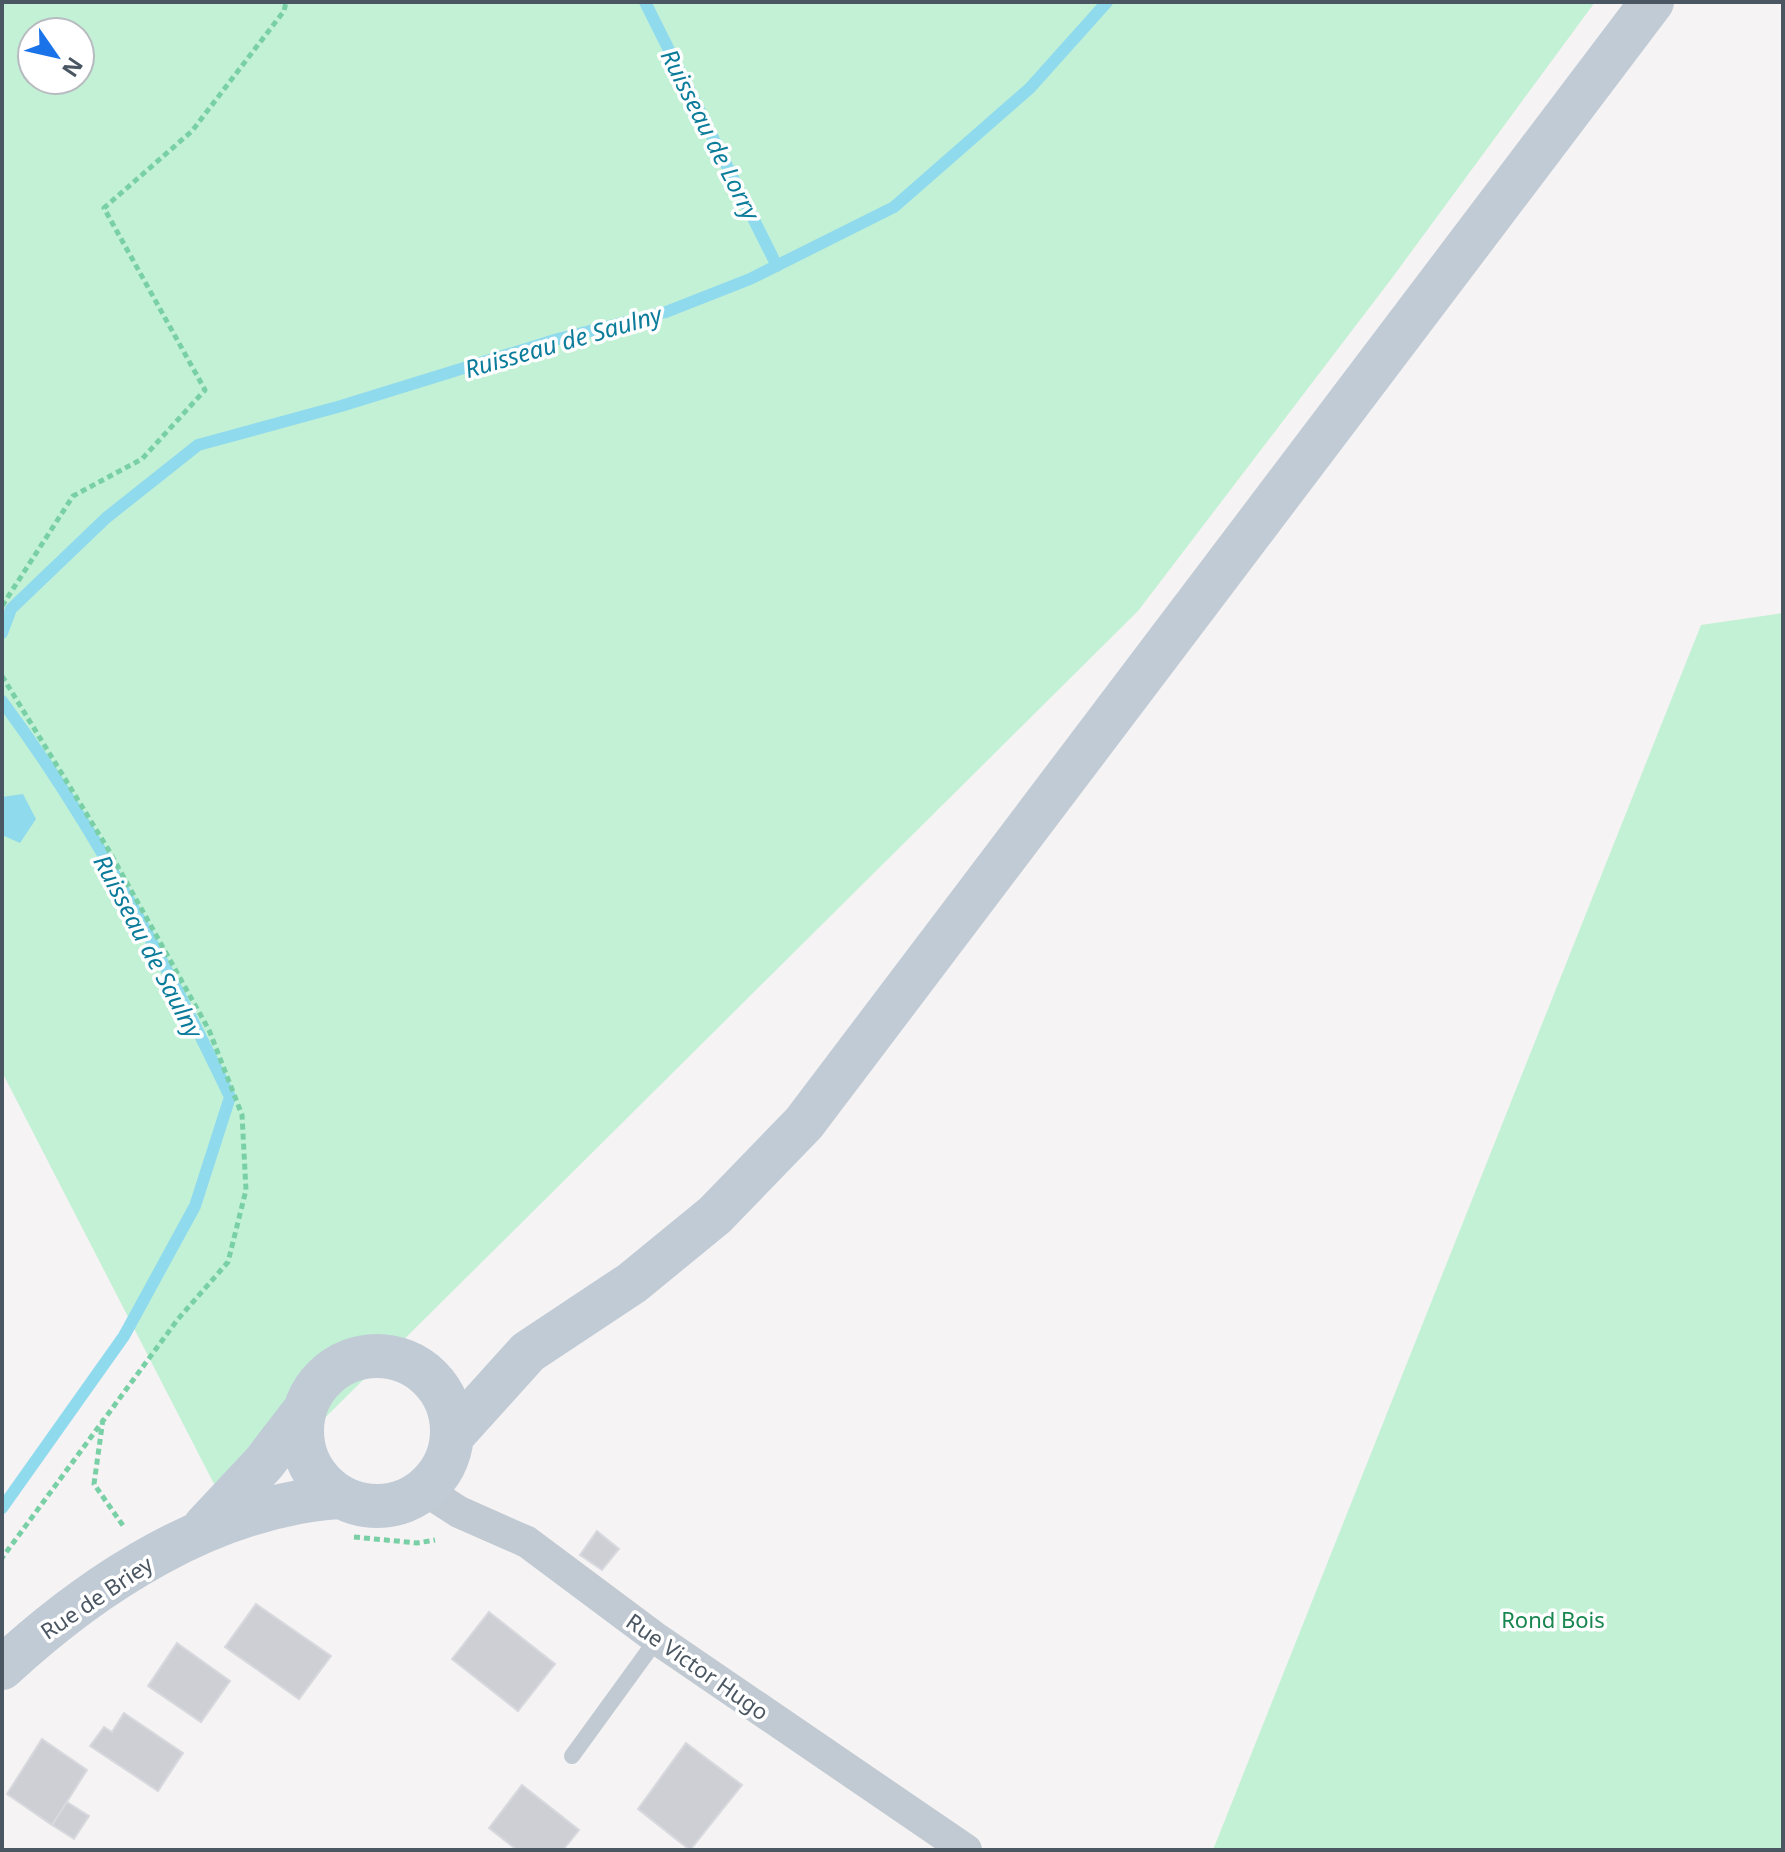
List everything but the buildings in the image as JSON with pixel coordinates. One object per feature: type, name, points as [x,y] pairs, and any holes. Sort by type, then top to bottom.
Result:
[{"type":"street","points":[[453,1435],[528,1352],[632,1283],[715,1215],[804,1123],[1652,2]]},
{"type":"street","points":[[418,1367],[437,1385],[449,1409],[453,1435],[448,1455],[425,1490],[405,1501],[383,1507],[360,1506],[339,1497],[319,1482],[306,1461],[301,1437],[303,1412],[313,1391],[328,1372],[349,1361],[373,1355],[397,1358],[418,1367],[450,1371],[528,1352]]},
{"type":"street","name":"Rue de Briey","points":[[179,1544],[264,1463],[303,1412]]},
{"type":"street","name":"Rue Victor Hugo","points":[[425,1490],[459,1512],[527,1542],[657,1639],[966,1850]]},
{"type":"street","name":"Rue de Briey","points":[[2,1668],[39,1635],[179,1544],[251,1513],[339,1497]]},
{"type":"lane","points":[[572,1756],[657,1639]]},
{"type":"path","points":[[2,606],[73,496],[142,459],[205,390],[104,208],[192,131],[284,11],[286,2]]},
{"type":"path","points":[[2,676],[108,849],[209,1030],[242,1115],[246,1190],[228,1262],[178,1319],[2,1558]]},
{"type":"path","points":[[103,1419],[94,1484],[124,1527],[179,1544]]},
{"type":"green space","points":[[2,2],[1595,2],[1392,278],[1138,611],[229,1513],[2,1072]]},
{"type":"green space","name":"Rond Bois","points":[[1783,613],[1783,1850],[1213,1850],[1701,625]]},
{"type":"water","points":[[23,794],[36,819],[20,843],[2,835],[2,797]]},
{"type":"waterway","name":"Ruisseau de Lorry","points":[[645,2],[777,266]]},
{"type":"waterway","name":"Ruisseau de Saulny","points":[[2,633],[11,609],[106,518],[198,445],[341,406],[558,339],[666,312],[750,279],[894,207],[1030,88],[1107,2]]},
{"type":"waterway","name":"Ruisseau de Saulny","points":[[2,701],[97,844],[180,995],[230,1097],[195,1206],[124,1336],[2,1508]]}]
